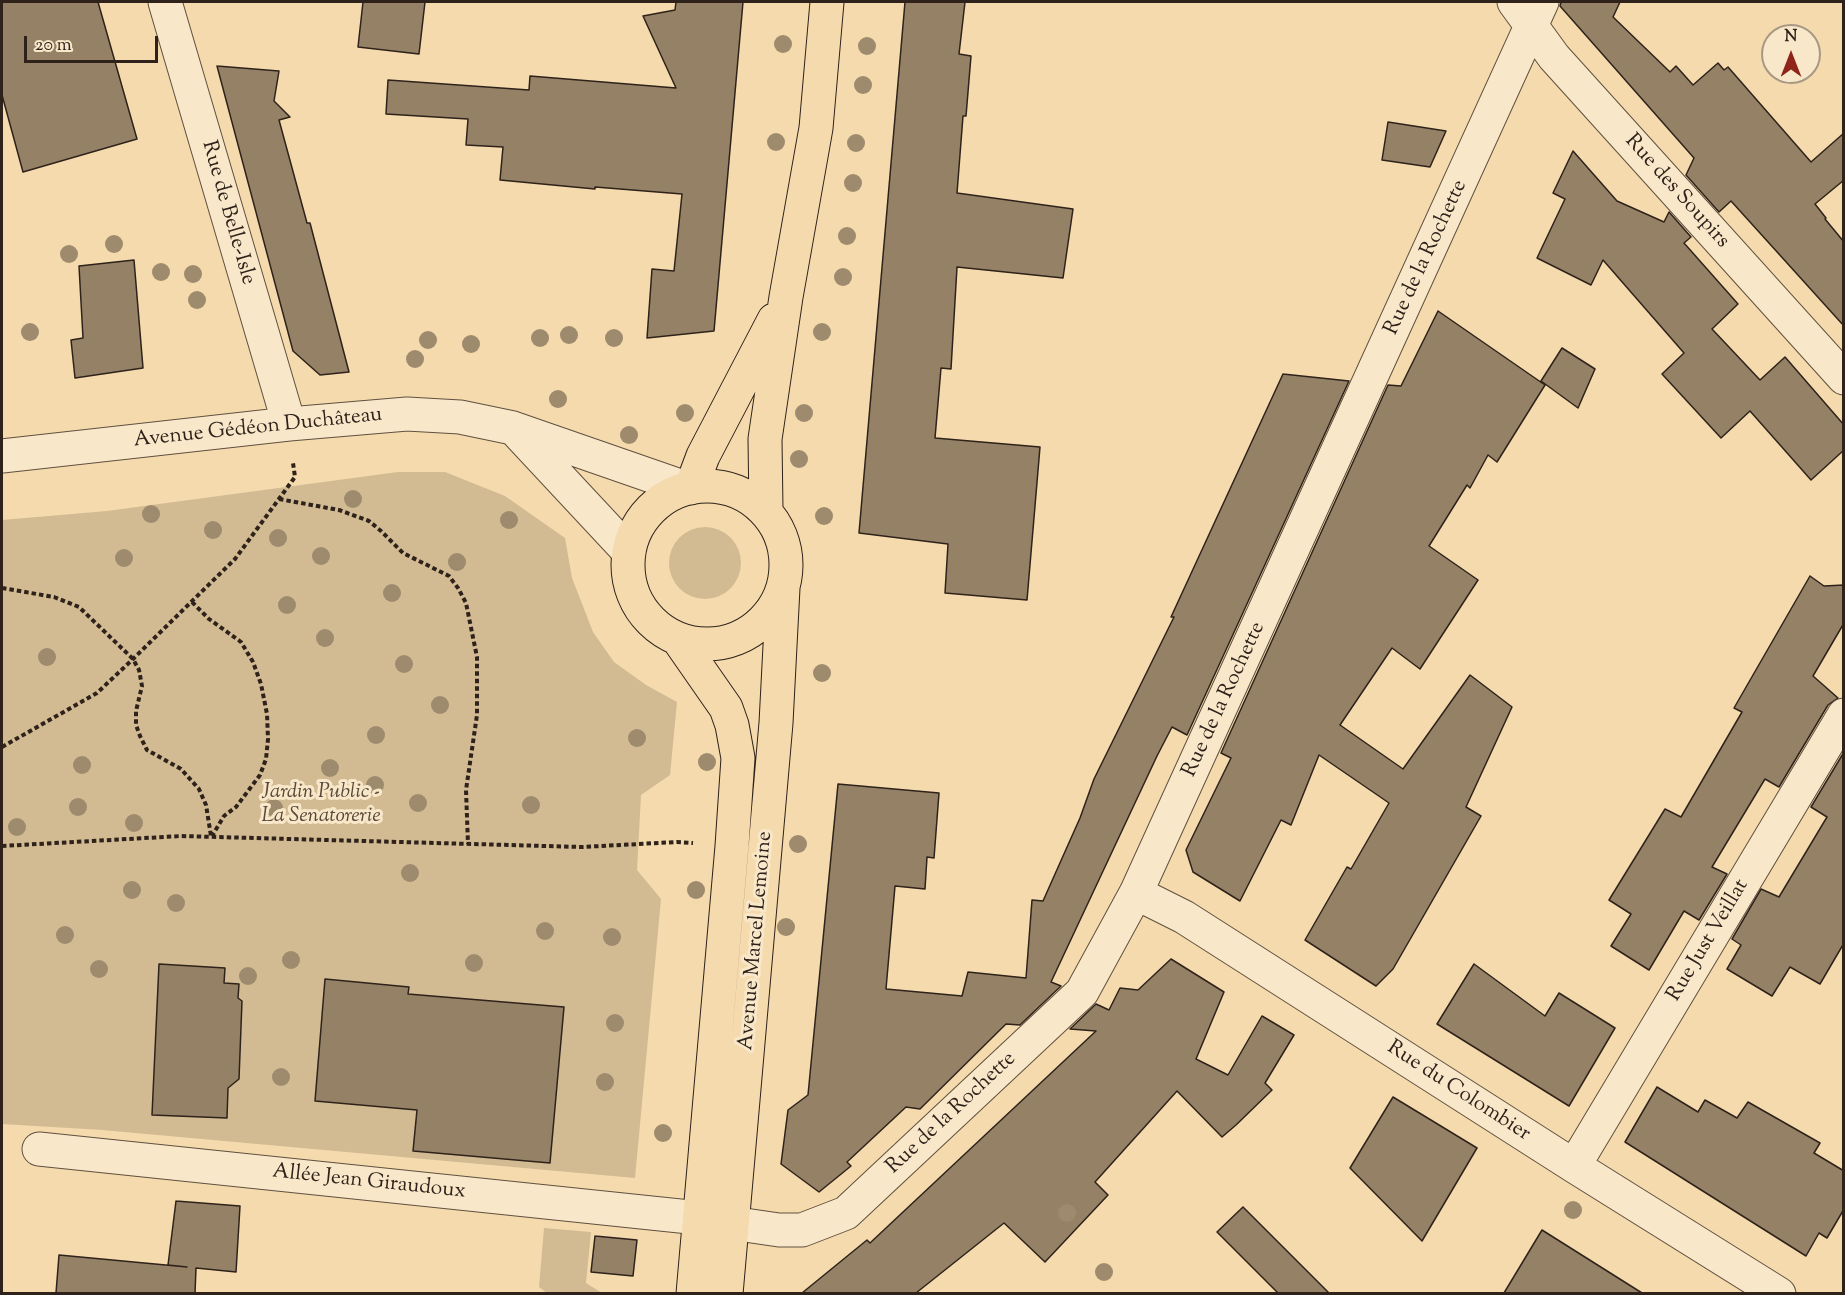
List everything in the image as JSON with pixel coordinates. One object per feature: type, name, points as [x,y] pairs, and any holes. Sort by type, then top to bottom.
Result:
[{"type":"main road","points":[[766,510],[765,439],[786,297],[816,129],[826,2]]},
{"type":"main road","points":[[688,488],[786,297]]},
{"type":"main road","points":[[706,485],[726,488],[745,495],[766,510],[783,542],[786,565],[783,588],[772,611],[753,630],[729,642],[704,645],[678,639],[658,628],[642,613],[632,594],[628,551],[636,529],[649,511],[665,496],[706,485]]},
{"type":"main road","name":"Avenue Marcel Lemoine","points":[[726,1293],[775,735],[783,588]]},
{"type":"main road","name":"Avenue Marcel Lemoine","points":[[678,639],[726,708],[732,725],[738,758],[693,1293]]},
{"type":"street","name":"Rue de Belle-Isle","points":[[165,2],[289,424]]},
{"type":"street","name":"Rue des Soupirs","points":[[1529,10],[1554,57],[1844,378]]},
{"type":"street","name":"Rue de la Rochette","points":[[731,1223],[779,1230],[802,1230],[846,1213],[1082,992],[1136,893],[1529,10]]},
{"type":"street","name":"Avenue Gédéon Duchâteau","points":[[2,456],[289,424],[407,414],[460,417],[513,428],[688,488]]},
{"type":"street","points":[[513,428],[628,551]]},
{"type":"street","name":"Rue Just Veillat","points":[[1574,1166],[1844,715]]},
{"type":"street","name":"Rue du Colombier","points":[[1136,893],[1184,917],[1574,1166],[1779,1293]]},
{"type":"street","name":"Allée Jean Giraudoux","points":[[39,1149],[699,1218]]},
{"type":"path","points":[[2,747],[97,693],[235,559],[295,477],[289,424]]},
{"type":"path","points":[[279,500],[339,510],[369,521],[403,553],[449,576],[459,588],[468,612],[477,657],[477,715],[466,790],[468,844]]},
{"type":"path","points":[[2,588],[54,597],[79,607],[133,659],[139,670],[142,686],[136,711],[136,724],[140,736],[147,750],[182,769],[199,789],[206,804],[212,836]]},
{"type":"path","points":[[192,602],[209,619],[242,642],[261,684],[267,714],[266,759],[260,775],[236,807],[224,816],[212,836]]},
{"type":"path","points":[[2,846],[212,836],[582,848],[676,842],[732,846]]},
{"type":"green space","name":"Jardin Public - La Senatorerie","points":[[398,472],[445,472],[505,496],[565,538],[572,578],[593,632],[614,662],[646,685],[677,702],[670,775],[641,795],[637,870],[661,899],[635,1178],[102,1130],[2,1124],[2,520],[107,511]]},
{"type":"green space","points":[[712,527],[731,537],[739,549],[741,563],[739,577],[731,589],[719,597],[698,599],[679,589],[671,577],[669,556],[679,537],[691,529]]},
{"type":"green space","points":[[544,1228],[591,1232],[586,1283],[602,1293],[547,1293],[539,1287]]},
{"type":"building","points":[[2,2],[98,2],[137,139],[23,172],[2,95]]},
{"type":"building","points":[[363,2],[425,2],[419,54],[358,47]]},
{"type":"building","points":[[676,2],[743,2],[714,331],[647,338],[652,269],[674,271],[682,194],[500,180],[503,147],[466,145],[468,119],[386,114],[388,80],[529,90],[530,76],[676,88],[643,16],[675,10]]},
{"type":"building","points":[[905,2],[965,2],[959,54],[971,56],[966,116],[963,116],[957,193],[1073,209],[1063,278],[957,267],[951,369],[941,368],[935,438],[1040,447],[1027,600],[945,593],[948,544],[859,533]]},
{"type":"building","points":[[1561,2],[1620,2],[1613,17],[1670,72],[1676,66],[1693,85],[1718,63],[1724,70],[1728,67],[1811,162],[1844,133],[1844,180],[1815,204],[1844,242],[1844,326],[1731,201],[1719,212],[1686,175],[1694,158],[1560,6]]},
{"type":"building","points":[[217,66],[279,71],[274,101],[290,117],[279,120],[307,223],[310,223],[349,372],[320,375],[293,351]]},
{"type":"building","points":[[1388,122],[1446,131],[1430,167],[1382,160]]},
{"type":"building","points":[[1573,151],[1617,201],[1664,222],[1669,212],[1691,237],[1684,243],[1738,304],[1712,329],[1760,380],[1785,357],[1844,425],[1844,450],[1811,480],[1750,411],[1721,438],[1662,374],[1684,353],[1603,260],[1591,285],[1537,258],[1565,199],[1553,193]]},
{"type":"building","points":[[134,260],[143,368],[75,378],[71,340],[83,338],[79,266]]},
{"type":"building","points":[[1438,311],[1545,385],[1497,462],[1488,455],[1470,488],[1467,485],[1429,546],[1478,580],[1420,669],[1392,648],[1340,725],[1403,769],[1470,675],[1512,707],[1466,807],[1481,816],[1393,969],[1376,986],[1305,940],[1347,867],[1351,869],[1389,803],[1319,755],[1291,825],[1281,820],[1240,901],[1193,872],[1186,850],[1231,758],[1221,753],[1388,385],[1401,386]]},
{"type":"building","points":[[1562,348],[1595,369],[1578,408],[1541,381]]},
{"type":"building","points":[[1283,374],[1349,381],[1187,735],[1172,727],[1157,756],[1051,982],[1061,986],[1020,1025],[1006,1024],[920,1109],[906,1107],[847,1162],[851,1166],[819,1192],[781,1164],[788,1110],[808,1095],[838,784],[939,793],[934,858],[927,857],[925,889],[895,886],[886,989],[962,996],[968,972],[1026,978],[1032,900],[1043,901],[1080,818],[1094,779],[1174,617],[1171,617]]},
{"type":"building","points":[[1810,576],[1824,586],[1844,585],[1844,623],[1813,676],[1838,698],[1828,705],[1779,787],[1765,779],[1712,867],[1727,874],[1699,920],[1684,911],[1649,970],[1611,946],[1631,914],[1609,900],[1665,809],[1681,817],[1742,712],[1734,708]]},
{"type":"building","points":[[1844,752],[1844,943],[1820,984],[1790,967],[1772,996],[1727,969],[1741,945],[1732,939],[1761,889],[1779,897],[1827,817],[1811,807]]},
{"type":"building","points":[[1171,959],[1224,992],[1196,1059],[1228,1075],[1262,1016],[1294,1035],[1265,1083],[1272,1090],[1236,1125],[1222,1137],[1177,1091],[1095,1182],[1108,1195],[1045,1262],[1004,1223],[916,1293],[802,1293],[867,1240],[870,1243],[1096,1031],[1070,1029],[1096,1004],[1109,1010],[1120,988],[1138,990]]},
{"type":"building","points":[[159,964],[225,968],[224,983],[239,984],[238,998],[242,1001],[239,1079],[228,1088],[227,1118],[152,1115]]},
{"type":"building","points":[[1474,964],[1545,1016],[1559,993],[1615,1028],[1569,1106],[1437,1024]]},
{"type":"building","points":[[325,979],[409,987],[408,994],[564,1007],[550,1163],[413,1151],[417,1110],[315,1101]]},
{"type":"building","points":[[1657,1087],[1698,1112],[1705,1100],[1737,1118],[1748,1102],[1820,1143],[1814,1153],[1844,1171],[1844,1209],[1827,1238],[1819,1233],[1806,1256],[1625,1142]]},
{"type":"building","points":[[1393,1097],[1477,1148],[1422,1241],[1350,1168]]},
{"type":"building","points":[[176,1201],[240,1206],[236,1272],[196,1268],[195,1293],[56,1293],[59,1255],[187,1267],[168,1265]]},
{"type":"building","points":[[1243,1207],[1329,1293],[1278,1293],[1217,1232]]},
{"type":"building","points":[[1542,1230],[1642,1293],[1504,1293]]},
{"type":"building","points":[[595,1236],[637,1240],[633,1276],[591,1272]]}]
